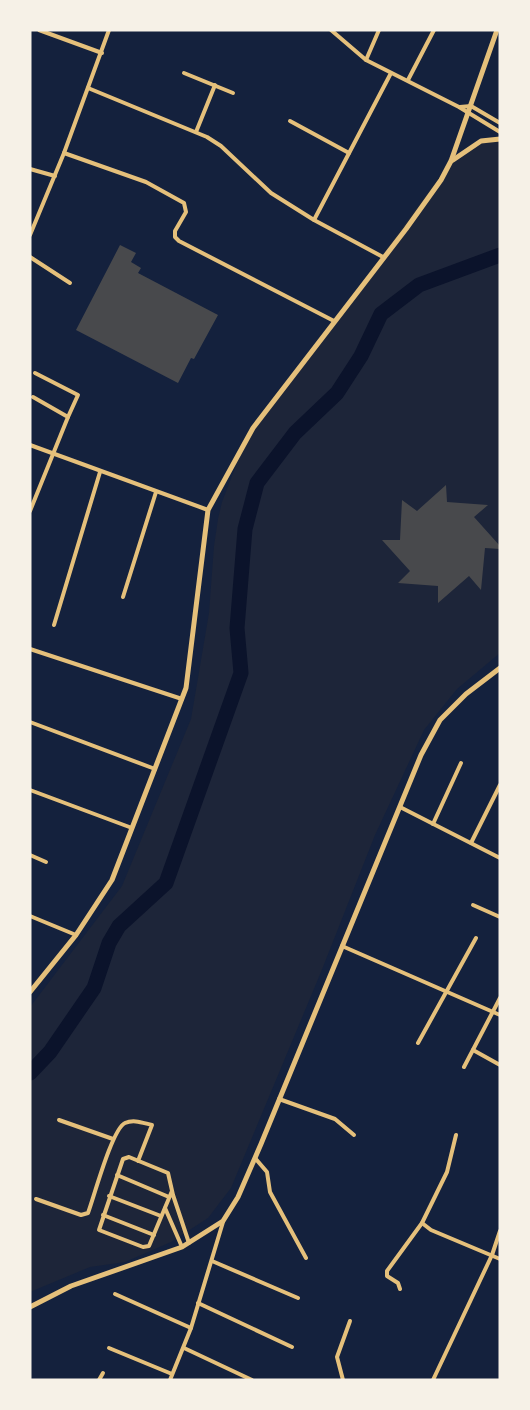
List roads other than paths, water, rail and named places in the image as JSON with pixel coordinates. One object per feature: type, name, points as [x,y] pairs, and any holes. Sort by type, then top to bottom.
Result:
[{"type":"street","points":[[39,30],[102,53]]},
{"type":"street","points":[[30,235],[64,153],[109,30]]},
{"type":"street","points":[[331,30],[366,60],[459,107],[500,123]]},
{"type":"street","points":[[366,60],[379,30]]},
{"type":"street","points":[[408,80],[434,30]]},
{"type":"street","points":[[30,992],[76,934],[112,880],[182,699],[186,688],[208,510],[253,428],[434,190],[451,162],[497,30]]},
{"type":"street","points":[[184,73],[233,93]]},
{"type":"street","points":[[314,220],[392,73]]},
{"type":"street","points":[[196,132],[214,85]]},
{"type":"street","points":[[88,88],[196,132],[221,146],[270,193],[314,220],[383,257]]},
{"type":"street","points":[[470,110],[500,132]]},
{"type":"street","points":[[290,121],[349,153]]},
{"type":"street","points":[[451,162],[481,141],[500,140]]},
{"type":"street","points":[[64,153],[146,182],[184,203],[186,212],[175,231],[175,237],[334,321]]},
{"type":"street","points":[[30,169],[55,176]]},
{"type":"street","points":[[30,257],[70,283]]},
{"type":"street","points":[[30,511],[78,395],[35,373]]},
{"type":"street","points":[[33,397],[68,417]]},
{"type":"street","points":[[30,445],[208,510]]},
{"type":"street","points":[[54,625],[100,472]]},
{"type":"street","points":[[123,597],[156,492]]},
{"type":"street","points":[[30,649],[182,699]]},
{"type":"street","points":[[170,1380],[191,1328],[223,1221],[238,1197],[255,1158],[421,755],[440,720],[466,694],[499,670]]},
{"type":"street","points":[[30,722],[155,769]]},
{"type":"street","points":[[433,824],[461,763]]},
{"type":"street","points":[[471,843],[500,785]]},
{"type":"street","points":[[30,790],[132,828]]},
{"type":"street","points":[[400,807],[500,858]]},
{"type":"street","points":[[30,855],[46,862]]},
{"type":"street","points":[[473,905],[500,916]]},
{"type":"street","points":[[30,916],[76,934]]},
{"type":"street","points":[[418,1043],[476,938]]},
{"type":"street","points":[[342,946],[500,1015]]},
{"type":"street","points":[[464,1067],[500,998]]},
{"type":"street","points":[[473,1050],[500,1065]]},
{"type":"street","points":[[279,1099],[335,1119],[354,1135]]},
{"type":"street","points":[[59,1120],[113,1139]]},
{"type":"street","points":[[36,1199],[81,1215],[88,1213],[113,1139],[118,1129],[125,1123],[138,1121],[152,1125],[138,1161]]},
{"type":"street","points":[[400,1289],[398,1283],[387,1276],[387,1271],[422,1223],[447,1172],[456,1135]]},
{"type":"street","points":[[172,1191],[149,1246],[146,1248],[101,1232],[98,1227],[123,1159],[126,1157],[168,1173],[189,1243]]},
{"type":"street","points":[[255,1158],[267,1172],[270,1192],[306,1258]]},
{"type":"street","points":[[117,1175],[169,1197]]},
{"type":"street","points":[[109,1196],[161,1216]]},
{"type":"street","points":[[165,1208],[182,1247]]},
{"type":"street","points":[[103,1215],[154,1235]]},
{"type":"street","points":[[171,1223],[180,1218]]},
{"type":"street","points":[[30,1307],[71,1286],[182,1247],[223,1221]]},
{"type":"street","points":[[422,1223],[431,1230],[500,1259]]},
{"type":"street","points":[[433,1380],[492,1255],[500,1231]]},
{"type":"street","points":[[212,1261],[298,1298]]},
{"type":"street","points":[[115,1294],[191,1328]]},
{"type":"street","points":[[198,1303],[292,1347]]},
{"type":"street","points":[[343,1380],[337,1358],[350,1321]]},
{"type":"street","points":[[109,1348],[172,1374]]},
{"type":"street","points":[[184,1348],[252,1380]]},
{"type":"street","points":[[99,1380],[103,1373]]},
{"type":"waterway","points":[[30,1073],[50,1052],[94,988],[109,943],[119,926],[166,883],[241,673],[237,628],[245,529],[257,483],[295,433],[337,393],[361,356],[381,314],[419,285],[500,255]]}]
